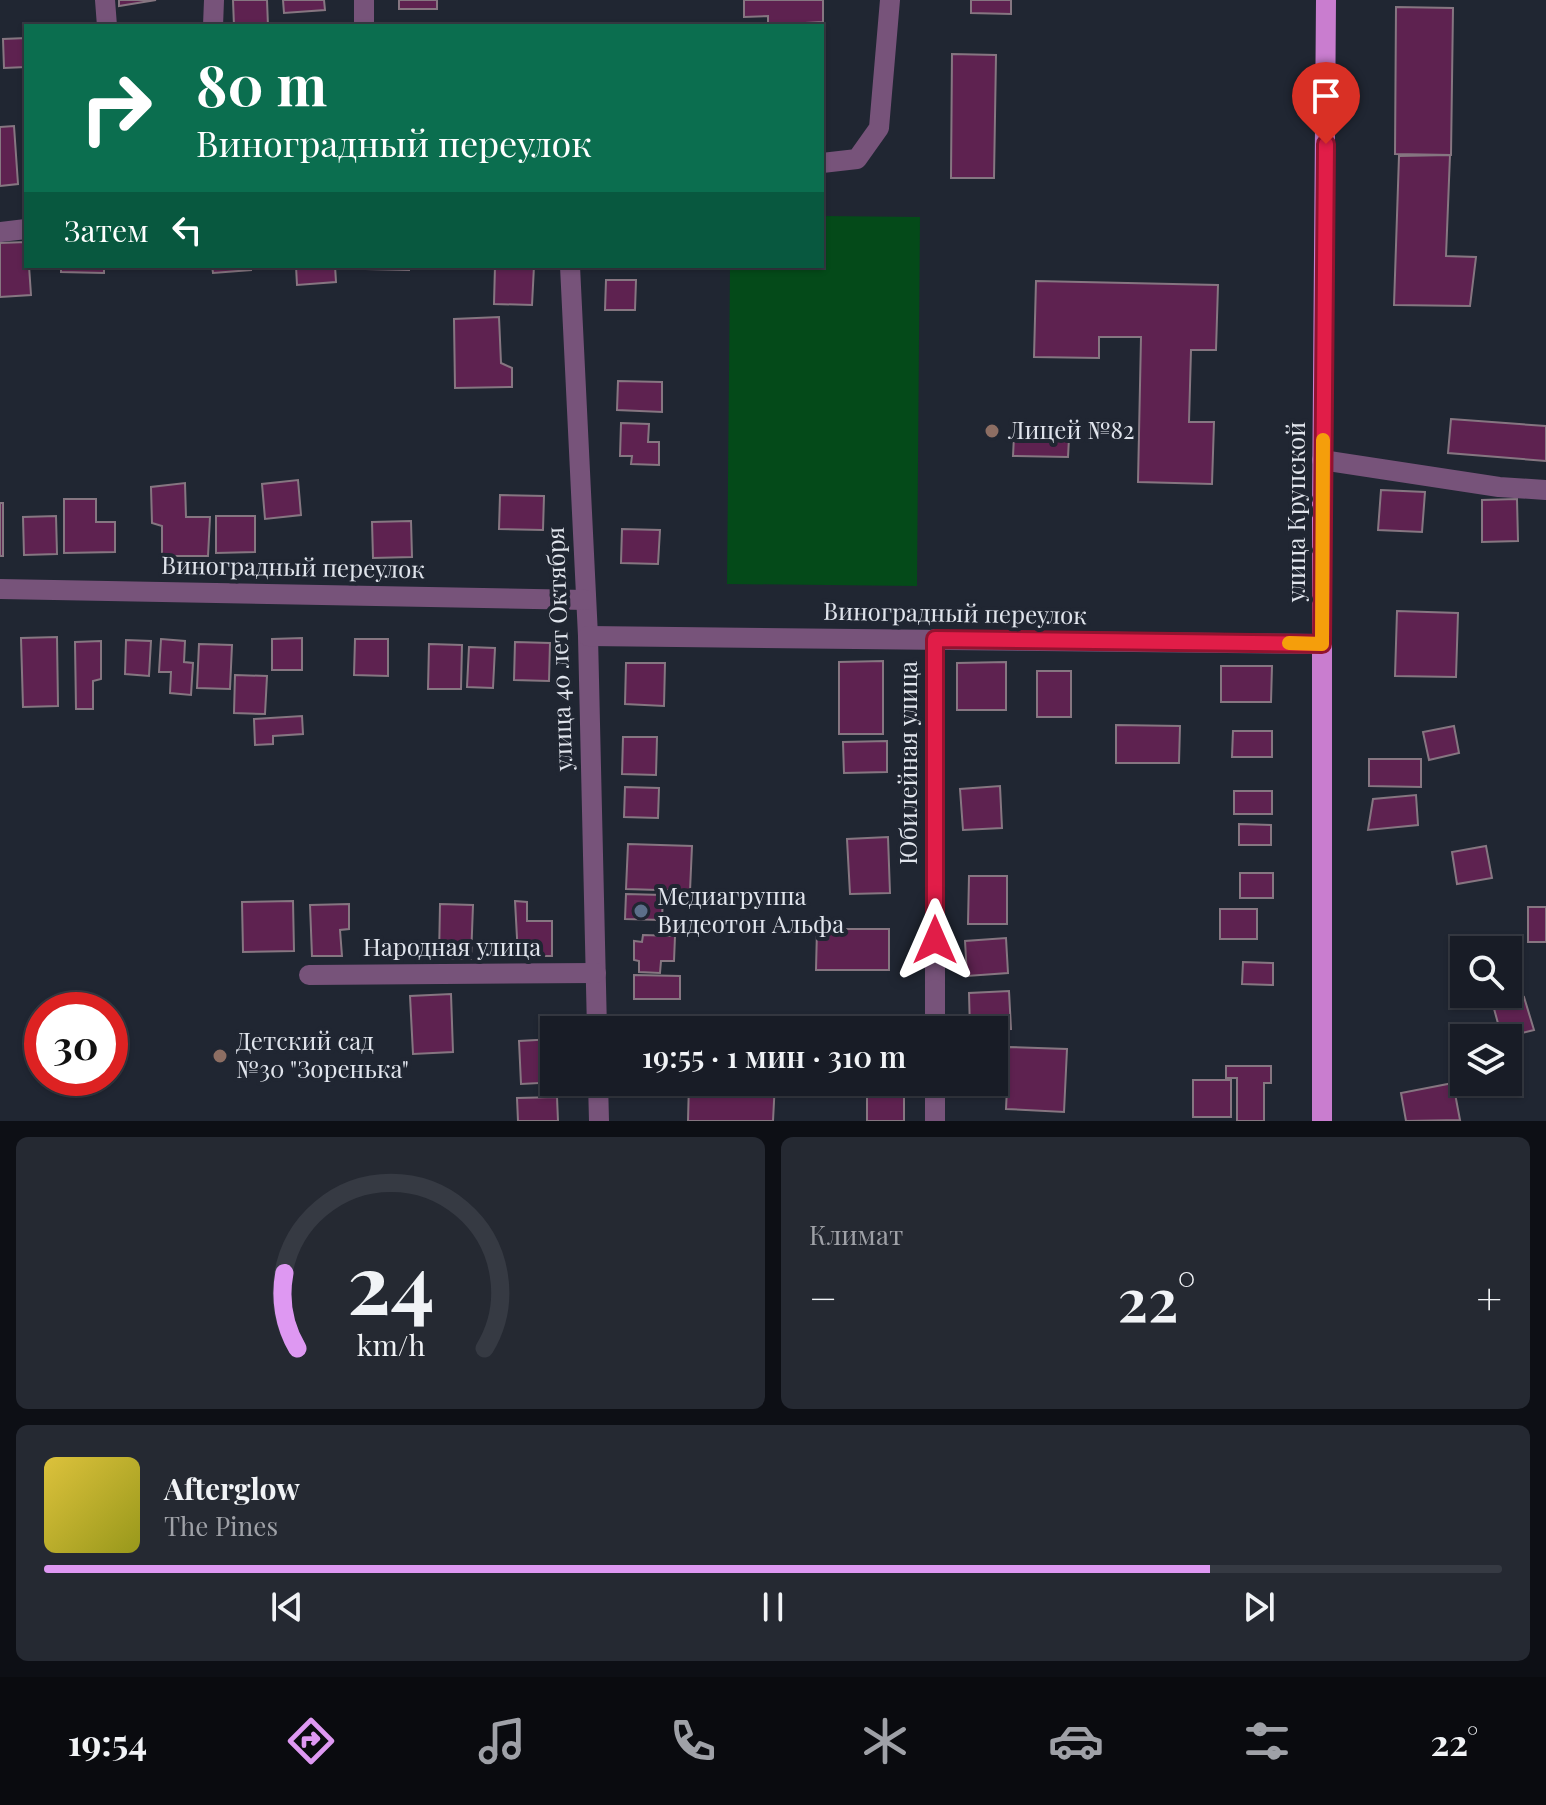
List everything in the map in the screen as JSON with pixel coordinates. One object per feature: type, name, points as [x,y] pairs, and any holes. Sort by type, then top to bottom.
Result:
[{"type":"main road","name":"улица Крупской","points":[[1322,1121],[1326,0]]},
{"type":"street","points":[[105,0],[107,24]]},
{"type":"street","points":[[213,24],[214,0]]},
{"type":"street","points":[[364,0],[364,24]]},
{"type":"street","points":[[824,163],[857,159],[879,128],[890,0]]},
{"type":"street","points":[[0,232],[24,229]]},
{"type":"street","name":"улица 40 лет Октября","points":[[570,268],[588,636],[597,1016]]},
{"type":"street","points":[[1322,460],[1499,487],[1546,490]]},
{"type":"street","name":"Виноградный переулок","points":[[0,589],[586,600]]},
{"type":"street","name":"Виноградный переулок","points":[[588,636],[1322,644]]},
{"type":"street","name":"Юбилейная улица","points":[[935,639],[935,1016]]},
{"type":"street","name":"Народная улица","points":[[309,975],[596,973]]},
{"type":"street","points":[[598,1096],[599,1121]]},
{"type":"street","points":[[935,1096],[935,1121]]},
{"type":"green space","points":[[824,216],[920,217],[917,586],[727,584],[730,268],[824,268]]},
{"type":"building","points":[[119,0],[156,0],[119,6]]},
{"type":"building","points":[[233,0],[267,0],[268,24],[234,24]]},
{"type":"building","points":[[283,0],[324,0],[325,10],[284,13]]},
{"type":"building","points":[[399,0],[437,0],[437,9],[399,9]]},
{"type":"building","points":[[744,0],[823,0],[823,22],[768,24],[768,16],[744,17]]},
{"type":"building","points":[[971,0],[1011,0],[1011,14],[971,13]]},
{"type":"building","points":[[1396,7],[1453,8],[1451,155],[1395,154]]},
{"type":"building","points":[[24,38],[24,67],[4,68],[3,39]]},
{"type":"building","points":[[952,54],[996,55],[994,178],[951,178]]},
{"type":"building","points":[[14,126],[18,184],[0,186],[0,127]]},
{"type":"building","points":[[1450,155],[1446,256],[1476,257],[1470,306],[1394,305],[1399,156]]},
{"type":"building","points":[[24,242],[24,268],[29,268],[31,295],[0,297],[0,243]]},
{"type":"building","points":[[61,268],[104,268],[104,273],[61,272]]},
{"type":"building","points":[[212,268],[251,268],[251,270],[213,273]]},
{"type":"building","points":[[296,268],[335,268],[336,282],[297,285]]},
{"type":"building","points":[[409,268],[409,270],[366,269]]},
{"type":"building","points":[[495,268],[534,268],[532,305],[494,304]]},
{"type":"building","points":[[606,280],[636,280],[635,310],[605,310]]},
{"type":"building","name":"Лицей №82","points":[[1036,281],[1218,285],[1216,350],[1191,350],[1189,422],[1214,422],[1212,484],[1138,482],[1141,337],[1099,337],[1099,358],[1034,357]]},
{"type":"building","points":[[499,317],[501,363],[512,368],[512,387],[455,388],[454,319]]},
{"type":"building","points":[[618,381],[662,382],[662,412],[617,410]]},
{"type":"building","points":[[1451,419],[1546,426],[1546,461],[1448,453]]},
{"type":"building","points":[[621,423],[649,424],[648,442],[659,442],[659,465],[631,464],[632,456],[620,456]]},
{"type":"building","points":[[1014,436],[1069,438],[1068,457],[1013,456]]},
{"type":"building","points":[[298,480],[301,515],[265,519],[262,484]]},
{"type":"building","points":[[185,483],[186,517],[210,517],[208,556],[162,556],[162,526],[152,523],[151,487]]},
{"type":"building","points":[[1381,490],[1425,492],[1422,532],[1378,530]]},
{"type":"building","points":[[500,495],[544,496],[543,530],[499,529]]},
{"type":"building","points":[[64,499],[96,499],[96,522],[115,522],[115,552],[64,553]]},
{"type":"building","points":[[1517,499],[1518,541],[1482,542],[1482,500]]},
{"type":"building","points":[[0,503],[3,503],[3,556],[0,556]]},
{"type":"building","points":[[56,516],[57,554],[24,555],[23,517]]},
{"type":"building","points":[[216,516],[255,516],[255,552],[216,553]]},
{"type":"building","points":[[411,521],[412,557],[373,558],[372,522]]},
{"type":"building","points":[[622,529],[660,530],[658,564],[621,563]]},
{"type":"building","points":[[1397,611],[1458,613],[1456,677],[1395,676]]},
{"type":"building","points":[[57,637],[58,706],[23,707],[21,638]]},
{"type":"building","points":[[302,638],[302,670],[272,670],[272,639]]},
{"type":"building","points":[[161,639],[185,641],[184,662],[193,663],[191,695],[170,693],[171,672],[159,672]]},
{"type":"building","points":[[355,639],[388,639],[388,676],[354,675]]},
{"type":"building","points":[[126,640],[151,641],[149,676],[125,674]]},
{"type":"building","points":[[101,641],[101,679],[93,681],[93,709],[76,709],[75,642]]},
{"type":"building","points":[[515,642],[550,643],[549,681],[514,680]]},
{"type":"building","points":[[199,644],[232,645],[230,689],[197,688]]},
{"type":"building","points":[[429,644],[462,645],[461,689],[428,689]]},
{"type":"building","points":[[469,647],[495,648],[493,688],[467,687]]},
{"type":"building","points":[[883,661],[883,734],[839,734],[839,662]]},
{"type":"building","points":[[1006,662],[1006,710],[957,710],[957,663]]},
{"type":"building","points":[[626,663],[665,663],[664,706],[625,704]]},
{"type":"building","points":[[1221,666],[1272,666],[1271,702],[1221,702]]},
{"type":"building","points":[[1037,671],[1071,671],[1071,717],[1037,717]]},
{"type":"building","points":[[235,675],[267,676],[265,714],[234,713]]},
{"type":"building","points":[[302,716],[303,734],[273,736],[273,744],[255,745],[254,719]]},
{"type":"building","points":[[1116,725],[1180,726],[1179,763],[1116,763]]},
{"type":"building","points":[[1454,726],[1459,753],[1429,760],[1423,732]]},
{"type":"building","points":[[1233,731],[1272,731],[1272,757],[1232,757]]},
{"type":"building","points":[[623,737],[657,737],[656,775],[622,774]]},
{"type":"building","points":[[887,741],[887,772],[844,773],[843,742]]},
{"type":"building","points":[[1369,759],[1421,759],[1421,787],[1369,786]]},
{"type":"building","points":[[1000,786],[1002,828],[963,830],[960,789]]},
{"type":"building","points":[[625,787],[659,788],[658,818],[624,817]]},
{"type":"building","points":[[1234,791],[1272,791],[1272,814],[1234,814]]},
{"type":"building","points":[[1416,795],[1418,825],[1368,830],[1373,799]]},
{"type":"building","points":[[1239,824],[1271,825],[1271,845],[1239,845]]},
{"type":"building","points":[[888,837],[890,893],[850,894],[847,839]]},
{"type":"building","points":[[628,844],[692,846],[690,891],[626,889]]},
{"type":"building","points":[[1486,846],[1492,878],[1457,884],[1452,852]]},
{"type":"building","points":[[1240,873],[1273,873],[1273,898],[1240,898]]},
{"type":"building","points":[[969,876],[1007,876],[1007,924],[968,924]]},
{"type":"building","points":[[626,894],[663,895],[662,920],[625,919]]},
{"type":"building","points":[[293,901],[294,951],[243,952],[242,902]]},
{"type":"building","points":[[515,901],[527,902],[527,921],[552,921],[552,956],[518,956]]},
{"type":"building","points":[[349,904],[349,929],[340,930],[342,956],[312,956],[310,905]]},
{"type":"building","points":[[440,904],[473,905],[471,959],[439,958]]},
{"type":"building","points":[[1528,907],[1546,907],[1546,942],[1528,942]]},
{"type":"building","points":[[1220,909],[1257,909],[1257,939],[1220,939]]},
{"type":"building","points":[[817,929],[889,929],[889,970],[816,970]]},
{"type":"building","points":[[643,935],[675,936],[674,961],[661,961],[660,973],[639,972],[639,961],[634,960],[634,941],[642,942]]},
{"type":"building","points":[[1006,938],[1008,973],[967,976],[965,941]]},
{"type":"building","points":[[1243,962],[1273,963],[1273,985],[1242,984]]},
{"type":"building","points":[[634,975],[680,976],[680,999],[634,999]]},
{"type":"building","points":[[1009,991],[1011,1029],[1008,1029],[1008,1016],[970,1016],[969,993]]},
{"type":"building","points":[[451,994],[453,1052],[413,1054],[410,996]]},
{"type":"building","points":[[1522,998],[1534,1030],[1522,1033],[1522,1024],[1498,1024],[1494,1008],[1522,1008]]},
{"type":"building","points":[[540,1040],[540,1083],[521,1084],[519,1041]]},
{"type":"building","points":[[1009,1047],[1067,1049],[1064,1112],[1006,1109]]},
{"type":"building","points":[[1226,1066],[1271,1066],[1271,1083],[1264,1083],[1264,1121],[1237,1121],[1237,1078],[1226,1078]]},
{"type":"building","points":[[1193,1080],[1231,1080],[1231,1117],[1193,1117]]},
{"type":"building","points":[[1450,1084],[1450,1096],[1455,1096],[1460,1120],[1406,1121],[1401,1093]]},
{"type":"building","points":[[689,1096],[774,1096],[773,1121],[688,1121]]},
{"type":"building","points":[[867,1096],[904,1096],[904,1121],[867,1121]]},
{"type":"building","points":[[557,1097],[558,1121],[518,1121],[517,1098]]},
{"type":"slow traffic","points":[[1289,643],[1322,644],[1323,440]]},
{"type":"place","name":"Лицей №82","points":[[992,431]]},
{"type":"place","name":"Медиагруппа Видеотон Альфа","points":[[641,911]]},
{"type":"place","name":"Детский сад №30 \"Зоренька\"","points":[[220,1056]]},
{"type":"route","points":[[935,940],[935,639],[1322,644],[1326,144]]}]
